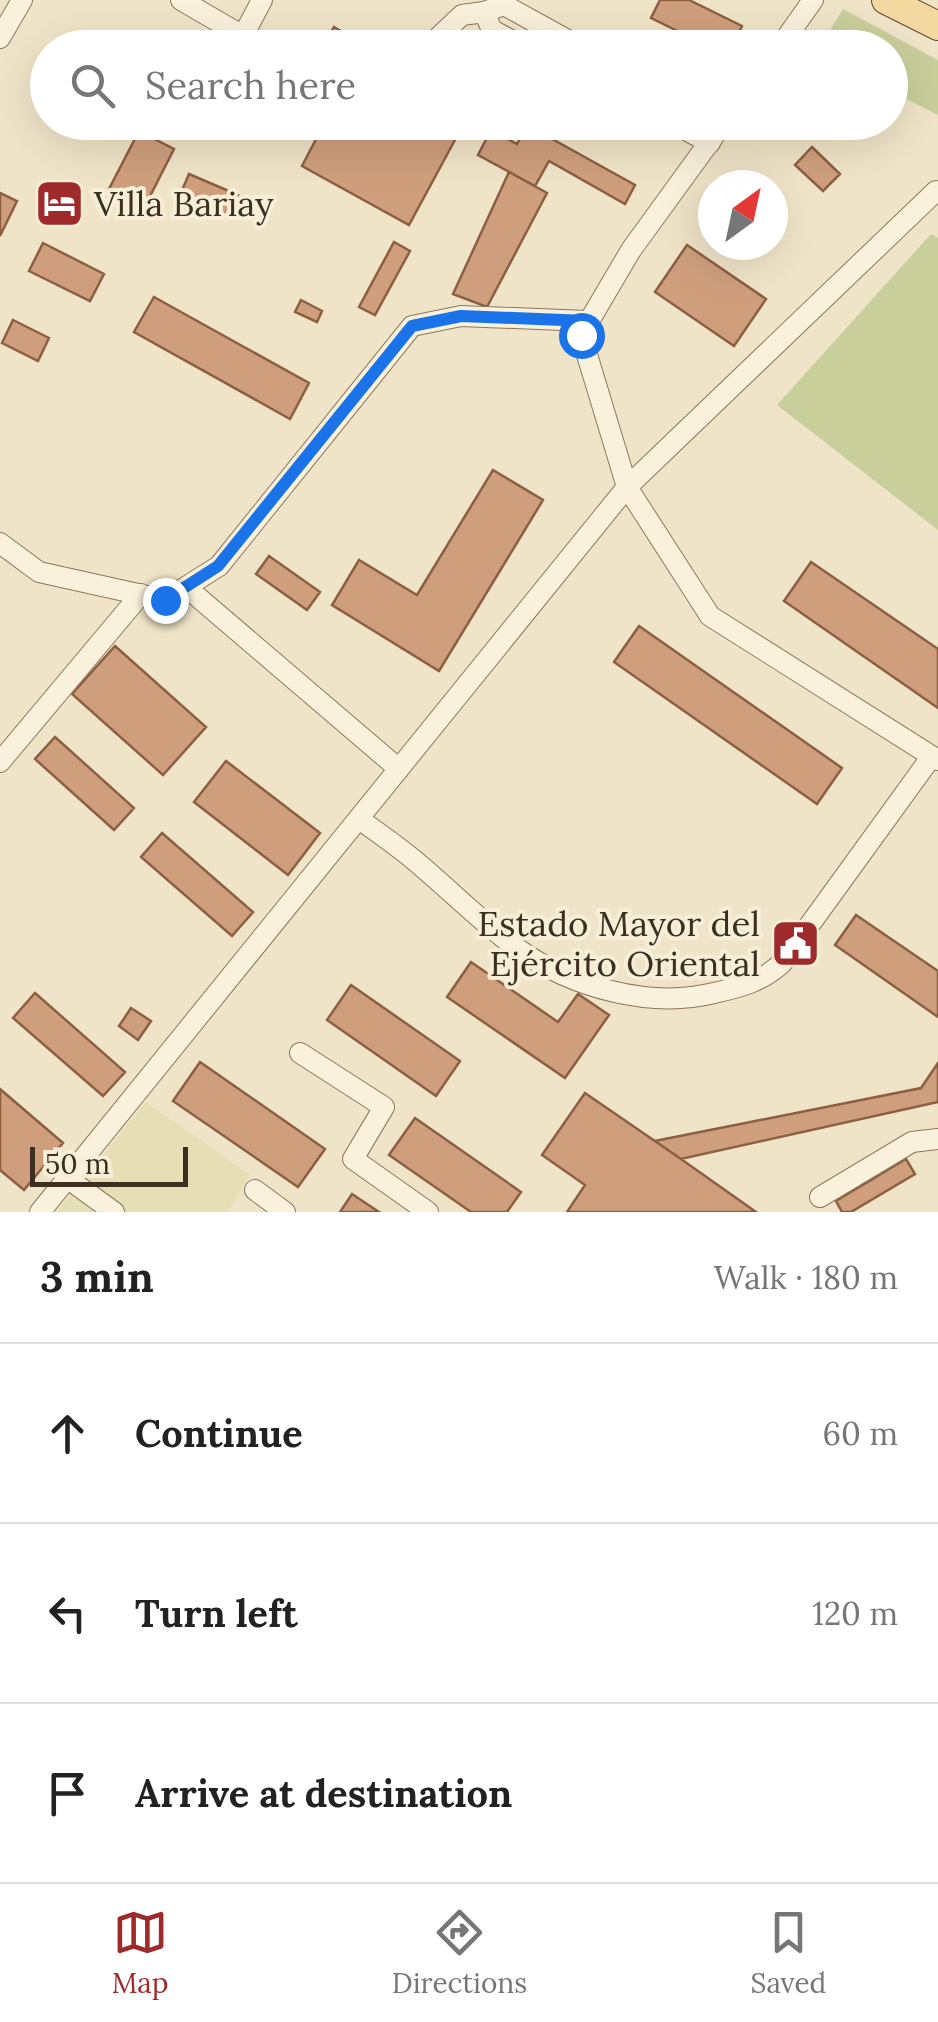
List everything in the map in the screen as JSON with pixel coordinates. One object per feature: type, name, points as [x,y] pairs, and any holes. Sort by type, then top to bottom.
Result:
[{"type":"main road","points":[[886,0],[938,26]]},
{"type":"street","points":[[0,38],[22,0]]},
{"type":"street","points":[[180,0],[233,30]]},
{"type":"street","points":[[247,30],[262,0]]},
{"type":"street","points":[[792,30],[813,0]]},
{"type":"street","points":[[446,30],[462,15],[494,16],[532,30]]},
{"type":"street","points":[[494,16],[508,30]]},
{"type":"street","points":[[358,819],[520,950],[545,965],[636,996],[696,998],[764,979],[782,963],[935,758],[710,616],[627,487],[581,335],[631,250],[710,142],[706,140]]},
{"type":"street","points":[[40,1212],[627,487],[936,191]]},
{"type":"street","points":[[0,543],[39,572],[165,600],[218,566],[412,326],[461,316],[587,321]]},
{"type":"street","points":[[186,586],[398,769]]},
{"type":"street","points":[[0,762],[141,594]]},
{"type":"street","points":[[300,1053],[384,1107],[354,1159],[428,1212]]},
{"type":"street","points":[[820,1196],[912,1142],[938,1139]]},
{"type":"street","points":[[68,1178],[114,1212]]},
{"type":"street","points":[[255,1190],[285,1212]]},
{"type":"shaded area","points":[[146,1102],[250,1175],[228,1212],[56,1212]]},
{"type":"green space","points":[[843,9],[882,30],[830,30]]},
{"type":"green space","points":[[908,44],[938,60],[938,115],[908,100]]},
{"type":"green space","points":[[931,234],[938,238],[938,530],[777,405]]},
{"type":"building","points":[[660,0],[689,0],[742,26],[740,30],[675,30],[651,18]]},
{"type":"building","points":[[134,140],[156,140],[174,149],[144,208],[109,189]]},
{"type":"building","points":[[316,140],[455,140],[409,225],[302,166]]},
{"type":"building","points":[[486,140],[510,140],[517,144],[519,140],[554,140],[635,185],[625,204],[549,161],[535,186],[478,155]]},
{"type":"building","points":[[812,147],[840,174],[823,191],[795,165]]},
{"type":"building","points":[[509,172],[547,193],[487,307],[453,294]]},
{"type":"building","points":[[189,174],[238,195],[229,215],[180,195]]},
{"type":"building","points":[[0,193],[17,201],[0,236]]},
{"type":"building","points":[[394,242],[410,251],[375,315],[359,307]]},
{"type":"building","points":[[43,243],[104,274],[90,301],[29,271]]},
{"type":"building","points":[[687,245],[698,253],[698,260],[709,260],[766,299],[734,346],[655,292]]},
{"type":"building","points":[[154,297],[309,383],[290,419],[134,332]]},
{"type":"building","points":[[301,300],[322,311],[317,322],[295,312]]},
{"type":"building","points":[[13,320],[49,338],[38,361],[2,343]]},
{"type":"building","points":[[493,470],[543,500],[439,671],[332,605],[359,560],[417,595]]},
{"type":"building","points":[[269,556],[320,592],[307,610],[256,574]]},
{"type":"building","points":[[811,562],[938,649],[938,708],[784,601]]},
{"type":"building","points":[[639,626],[842,768],[817,804],[614,662]]},
{"type":"building","points":[[115,646],[206,727],[163,775],[72,694]]},
{"type":"building","points":[[55,737],[134,808],[114,830],[35,759]]},
{"type":"building","points":[[226,761],[320,833],[288,875],[194,802]]},
{"type":"building","points":[[162,833],[253,912],[232,936],[141,857]]},
{"type":"building","points":[[856,915],[938,971],[938,1017],[835,945]]},
{"type":"building","points":[[471,962],[558,1022],[578,994],[609,1015],[565,1078],[447,997]]},
{"type":"building","points":[[351,985],[460,1061],[436,1096],[327,1020]]},
{"type":"building","points":[[35,993],[125,1072],[103,1096],[13,1018]]},
{"type":"building","points":[[131,1008],[151,1021],[138,1040],[119,1026]]},
{"type":"building","points":[[200,1062],[325,1149],[298,1187],[173,1101]]},
{"type":"building","points":[[938,1063],[938,1102],[681,1159],[655,1141],[921,1088]]},
{"type":"building","points":[[0,1089],[63,1143],[24,1190],[0,1170]]},
{"type":"building","points":[[585,1093],[756,1212],[567,1212],[585,1185],[542,1155]]},
{"type":"building","points":[[415,1118],[521,1192],[507,1212],[471,1212],[389,1155]]},
{"type":"building","points":[[906,1159],[915,1174],[851,1212],[842,1212],[836,1201]]},
{"type":"building","points":[[352,1194],[379,1212],[340,1212]]},
{"type":"place","name":"Villa Bariay","points":[[59,203]]},
{"type":"place","name":"Estado Mayor del Ejército Oriental","points":[[795,943]]},
{"type":"route","points":[[165,600],[218,566],[412,326],[461,316],[587,321],[581,335]]}]
